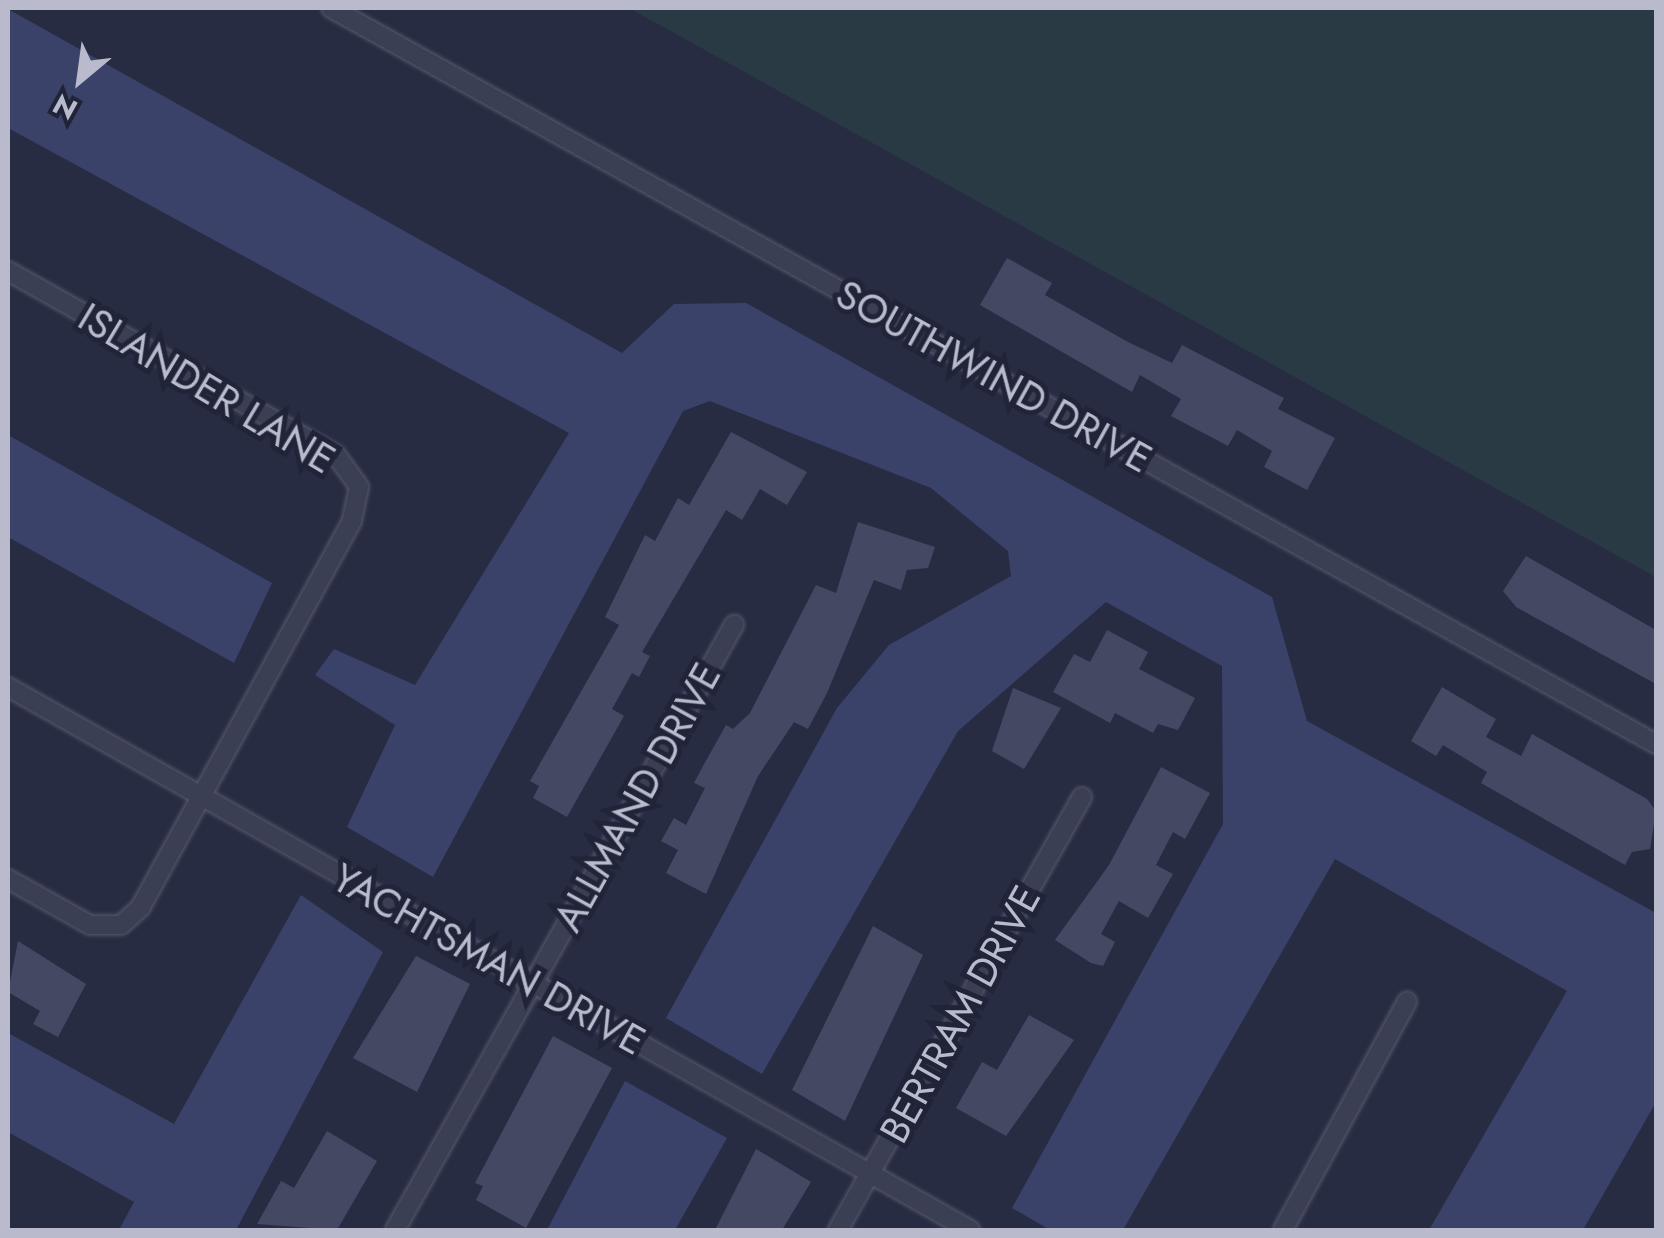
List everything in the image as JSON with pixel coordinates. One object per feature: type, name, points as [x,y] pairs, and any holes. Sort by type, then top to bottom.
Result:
[{"type":"street","name":"SOUTHWIND DRIVE","points":[[332,8],[1656,744]]},
{"type":"street","name":"ISLANDER LANE","points":[[8,271],[336,456],[358,487],[352,520],[141,907],[121,925],[90,925],[8,879]]},
{"type":"street","name":"ALLMAND DRIVE","points":[[395,1230],[734,625]]},
{"type":"street","name":"YACHTSMAN DRIVE","points":[[8,688],[970,1230]]},
{"type":"street","name":"BERTRAM DRIVE","points":[[838,1230],[1082,797]]},
{"type":"street","points":[[1283,1230],[1407,1002]]},
{"type":"shaded area","points":[[629,8],[1656,8],[1656,577],[1051,242]]},
{"type":"water","points":[[8,9],[622,353],[674,304],[746,303],[1272,597],[1307,721],[1656,913],[1656,1102],[1583,1230],[1429,1230],[1567,991],[1335,859],[1123,1230],[1050,1230],[1012,1208],[1223,824],[1222,666],[1106,602],[958,731],[762,1074],[666,1018],[837,708],[889,645],[1011,576],[1008,551],[931,488],[710,401],[683,411],[433,877],[347,827],[395,725],[315,675],[334,649],[415,685],[569,433],[8,128]]},
{"type":"water","points":[[8,435],[272,583],[234,663],[8,537]]},
{"type":"water","points":[[301,895],[383,952],[236,1230],[119,1230],[134,1202],[8,1132],[8,1033],[174,1124]]},
{"type":"water","points":[[625,1081],[727,1138],[675,1230],[547,1230]]},
{"type":"building","points":[[1007,258],[1052,283],[1045,295],[1128,342],[1172,363],[1182,345],[1284,398],[1278,409],[1335,438],[1307,490],[1264,467],[1272,451],[1237,430],[1228,446],[1171,416],[1181,399],[1140,375],[1132,392],[980,305]]},
{"type":"building","points":[[731,432],[807,472],[787,505],[760,489],[742,520],[726,510],[642,652],[650,656],[639,677],[632,673],[612,709],[624,716],[567,817],[533,798],[539,786],[530,781],[619,625],[605,617],[645,535],[655,541],[678,498],[689,505]]},
{"type":"building","points":[[858,522],[935,547],[928,568],[907,570],[901,590],[874,580],[808,729],[794,722],[758,776],[706,894],[666,873],[678,850],[661,841],[674,818],[686,825],[705,788],[694,783],[703,766],[726,725],[733,729],[750,713],[816,585],[836,593]]},
{"type":"building","points":[[1526,556],[1656,630],[1656,684],[1516,607],[1503,591]]},
{"type":"building","points":[[1107,630],[1148,652],[1139,669],[1195,698],[1178,730],[1158,724],[1153,733],[1115,713],[1110,723],[1053,692],[1074,654],[1090,662]]},
{"type":"building","points":[[1442,687],[1496,719],[1486,737],[1521,756],[1532,734],[1647,799],[1656,811],[1650,849],[1632,852],[1625,865],[1481,783],[1487,772],[1443,745],[1436,756],[1411,741]]},
{"type":"building","points":[[1013,688],[1061,708],[1024,769],[992,751]]},
{"type":"building","points":[[1161,767],[1210,793],[1185,839],[1173,832],[1156,865],[1173,874],[1148,918],[1119,901],[1101,934],[1115,942],[1103,966],[1091,963],[1055,940],[1109,865]]},
{"type":"building","points":[[873,926],[923,955],[845,1121],[792,1090]]},
{"type":"building","points":[[18,941],[86,984],[58,1037],[33,1024],[40,1011],[8,992]]},
{"type":"building","points":[[416,956],[470,984],[417,1092],[353,1058]]},
{"type":"building","points":[[1029,1015],[1074,1040],[1006,1136],[956,1108],[982,1062],[997,1070]]},
{"type":"building","points":[[553,1036],[612,1068],[526,1228],[476,1200],[483,1186],[475,1183]]},
{"type":"building","points":[[327,1131],[377,1161],[337,1230],[257,1224],[281,1181],[294,1188]]},
{"type":"building","points":[[756,1149],[811,1182],[782,1230],[715,1230]]}]
